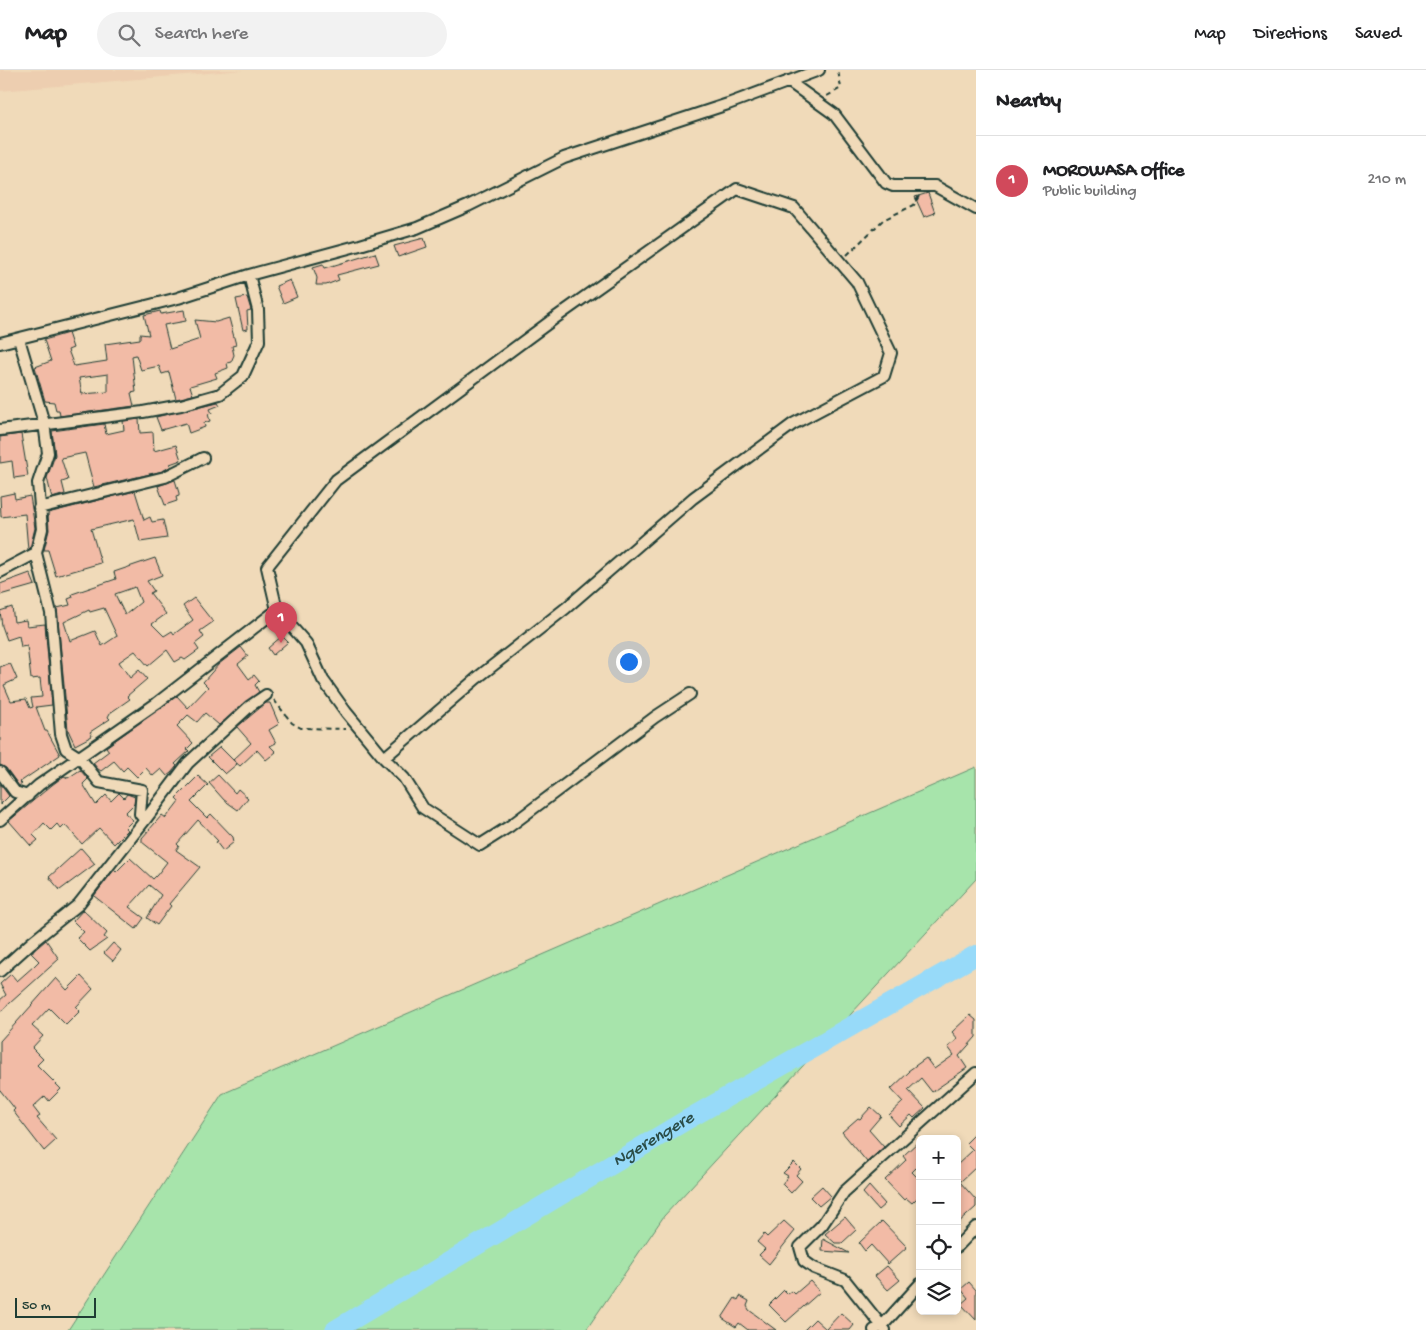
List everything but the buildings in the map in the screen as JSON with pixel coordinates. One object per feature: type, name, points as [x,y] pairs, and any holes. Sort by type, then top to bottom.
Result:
[{"type":"street","points":[[0,343],[178,298],[249,275],[417,228],[468,206],[564,158],[728,104],[819,70]]},
{"type":"street","points":[[788,82],[834,114],[886,183],[893,186],[910,187],[925,185],[946,190],[969,207],[976,209]]},
{"type":"street","points":[[384,758],[477,678],[573,602],[693,498],[794,424],[884,376],[891,353],[857,282],[794,208],[736,189],[555,318],[336,480],[267,567],[277,610],[306,643],[323,680],[362,732],[384,758],[404,778],[423,808],[480,845],[510,826],[641,727],[690,694]]},
{"type":"street","points":[[0,430],[142,412],[181,405],[220,394],[243,376],[259,341],[258,310],[249,275]]},
{"type":"street","points":[[19,338],[44,423],[48,453],[38,483],[42,529],[36,552],[51,613],[61,734],[66,749],[80,758],[99,782],[142,790],[140,814],[145,820]]},
{"type":"street","points":[[39,508],[165,477],[203,458]]},
{"type":"street","points":[[0,572],[36,552]]},
{"type":"street","points":[[0,820],[39,786],[216,660],[277,610]]},
{"type":"street","points":[[0,971],[78,905],[188,763],[250,706],[266,695]]},
{"type":"street","points":[[0,772],[15,792],[28,796]]},
{"type":"street","points":[[916,1289],[881,1328],[845,1280],[804,1261],[800,1248],[822,1225],[844,1192],[976,1073]]},
{"type":"street","points":[[961,1243],[976,1227]]},
{"type":"path","points":[[816,103],[841,88],[838,70]]},
{"type":"path","points":[[841,262],[883,220],[914,204],[925,185]]},
{"type":"path","points":[[266,695],[278,702],[292,723],[301,728],[362,732]]},
{"type":"shaded area","points":[[0,70],[243,70],[0,91]]},
{"type":"green space","points":[[976,767],[976,879],[664,1216],[586,1330],[68,1330],[222,1094]]},
{"type":"waterway","name":"Ngerengere","points":[[335,1330],[683,1122],[976,955]]},
{"type":"place","name":"MOROWASA Office","points":[[281,643]]}]
